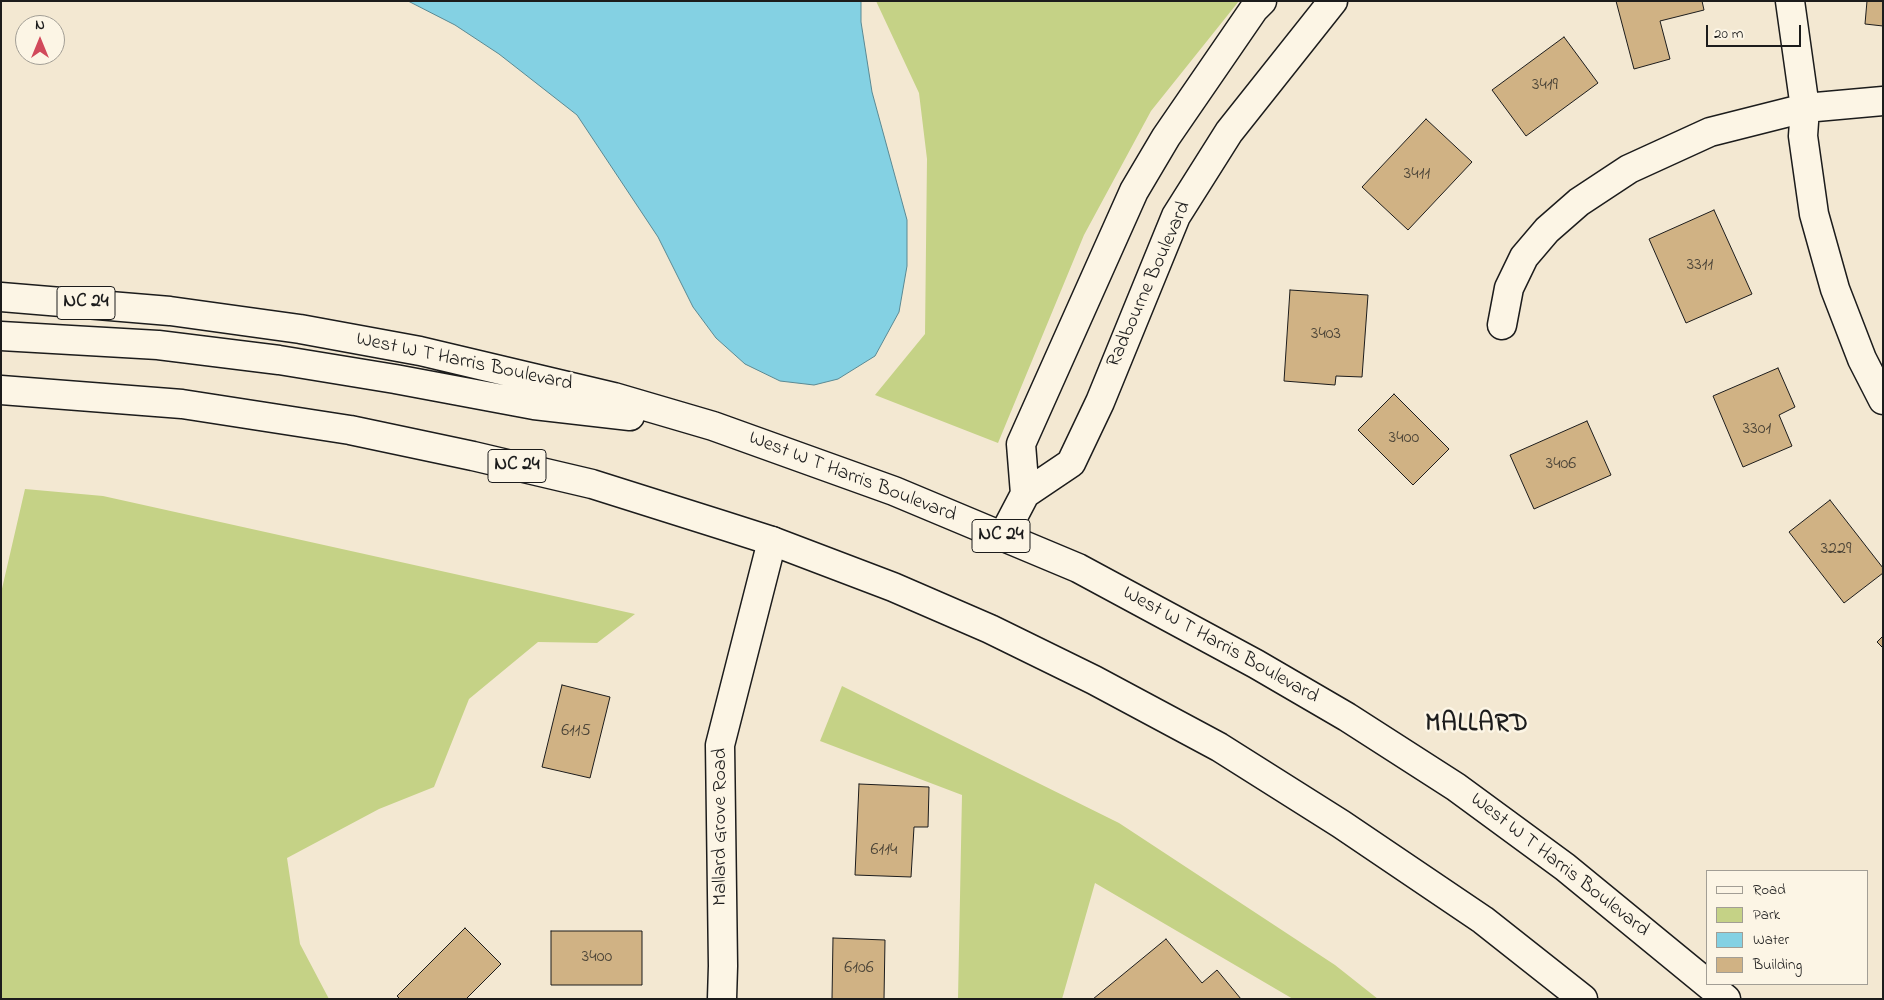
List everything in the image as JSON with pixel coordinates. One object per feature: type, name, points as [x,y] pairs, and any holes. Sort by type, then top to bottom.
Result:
[{"type":"main road","points":[[1025,494],[1021,444],[1134,191],[1166,137],[1254,9],[1262,1]]},
{"type":"main road","name":"Radbourne Boulevard","points":[[1003,536],[1025,494],[1072,463],[1100,402],[1176,216],[1229,132],[1332,1]]},
{"type":"main road","points":[[1790,1],[1805,108],[1803,136],[1814,214],[1835,289],[1862,359],[1883,400]]},
{"type":"main road","points":[[1502,325],[1509,288],[1524,257],[1546,230],[1579,202],[1630,169],[1710,132],[1805,108],[1883,101]]},
{"type":"main road","name":"West W T Harris Boulevard","points":[[1,297],[170,311],[328,334],[420,351],[614,397],[713,426],[894,491],[1078,568],[1256,664],[1347,717],[1456,787],[1565,867],[1706,983]]},
{"type":"main road","points":[[1,336],[158,345],[279,360],[534,405],[713,426]]},
{"type":"main road","name":"NC 24","points":[[1,390],[182,404],[350,430],[592,484],[772,541],[893,588],[990,629],[1094,680],[1219,747],[1341,824],[1483,920],[1583,999]]},
{"type":"main road","name":"Mallard Grove Road","points":[[722,999],[720,745],[772,541]]},
{"type":"main road","name":"West W T Harris Boulevard","points":[[1709,985],[1726,999]]},
{"type":"green space","points":[[876,1],[1239,1],[1151,111],[1084,235],[998,443],[875,395],[925,334],[927,159],[919,93]]},
{"type":"green space","points":[[25,489],[103,496],[635,614],[597,643],[538,642],[469,699],[434,787],[379,809],[287,858],[300,944],[329,999],[1,999],[1,593]]},
{"type":"green space","points":[[842,686],[1119,823],[1335,965],[1378,999],[1293,999],[1095,883],[1062,999],[958,999],[962,795],[820,741]]},
{"type":"water","points":[[408,1],[861,1],[861,22],[872,92],[907,220],[907,266],[899,312],[875,356],[838,379],[814,385],[780,381],[745,364],[716,338],[693,307],[658,237],[577,115],[499,54],[455,25]]},
{"type":"building","points":[[1616,1],[1702,1],[1704,10],[1660,21],[1670,59],[1634,69]]},
{"type":"building","points":[[1867,1],[1883,1],[1883,26],[1865,24]]},
{"type":"building","points":[[1564,37],[1598,83],[1526,136],[1492,90]]},
{"type":"building","points":[[1426,119],[1472,162],[1408,230],[1362,187]]},
{"type":"building","points":[[1714,210],[1752,294],[1686,323],[1649,239]]},
{"type":"building","points":[[1290,290],[1368,295],[1362,377],[1336,376],[1335,385],[1284,381]]},
{"type":"building","points":[[1778,368],[1795,407],[1779,415],[1792,446],[1743,467],[1713,396]]},
{"type":"building","points":[[1394,394],[1449,449],[1413,485],[1358,430]]},
{"type":"building","points":[[1587,421],[1611,475],[1534,509],[1510,455]]},
{"type":"building","points":[[1830,500],[1883,568],[1883,573],[1844,603],[1789,532]]},
{"type":"building","points":[[1883,636],[1883,648],[1877,642]]},
{"type":"building","points":[[562,685],[610,697],[590,778],[542,767]]},
{"type":"building","points":[[859,784],[929,787],[928,827],[914,827],[911,877],[855,875]]},
{"type":"building","points":[[465,928],[501,964],[466,999],[400,999],[397,996]]},
{"type":"building","points":[[551,931],[642,931],[642,985],[551,985]]},
{"type":"building","points":[[833,938],[885,940],[884,999],[832,999]]},
{"type":"building","points":[[1166,939],[1202,983],[1217,970],[1241,999],[1093,999]]},
{"type":"district","name":"MALLARD","points":[[1477,726]]}]
